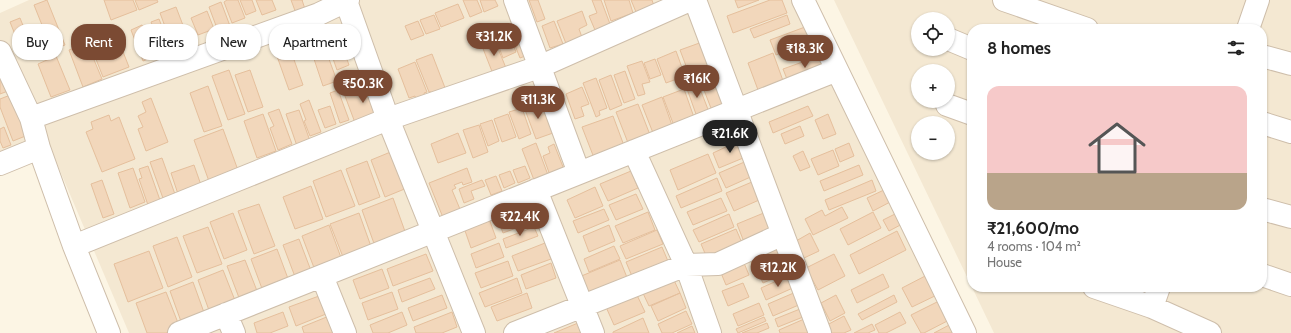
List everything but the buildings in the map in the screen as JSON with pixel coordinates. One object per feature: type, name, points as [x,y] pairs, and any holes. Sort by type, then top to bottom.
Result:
[{"type":"street","points":[[31,118],[319,14],[347,0],[388,119],[474,333]]},
{"type":"street","points":[[515,0],[579,173]]},
{"type":"street","points":[[74,246],[388,119],[539,67],[690,0]]},
{"type":"street","points":[[695,0],[820,333]]},
{"type":"street","points":[[803,0],[965,333]]},
{"type":"street","points":[[1004,0],[1073,24]]},
{"type":"street","points":[[1250,24],[1258,0]]},
{"type":"street","points":[[955,42],[967,47]]},
{"type":"street","points":[[0,52],[31,118],[38,148],[74,246],[109,333]]},
{"type":"street","points":[[1267,57],[1291,64]]},
{"type":"street","points":[[179,333],[230,324],[322,276],[837,70]]},
{"type":"street","points":[[955,108],[967,112]]},
{"type":"street","points":[[1267,125],[1291,132]]},
{"type":"street","points":[[0,164],[38,148]]},
{"type":"street","points":[[634,151],[686,265],[710,333]]},
{"type":"street","points":[[536,190],[593,333]]},
{"type":"street","points":[[1267,211],[1291,218]]},
{"type":"street","points":[[515,333],[686,265],[718,264],[783,234]]},
{"type":"street","points":[[322,276],[346,333]]},
{"type":"street","points":[[1267,277],[1291,285]]},
{"type":"street","points":[[1125,292],[1156,297],[1174,325],[1210,333]]},
{"type":"shaded area","points":[[29,0],[798,0],[963,333],[129,333],[49,145],[0,163],[0,13]]},
{"type":"shaded area","points":[[834,0],[1291,0],[1291,333],[994,333],[974,292],[1267,292],[1267,24],[967,24],[967,277]]}]
